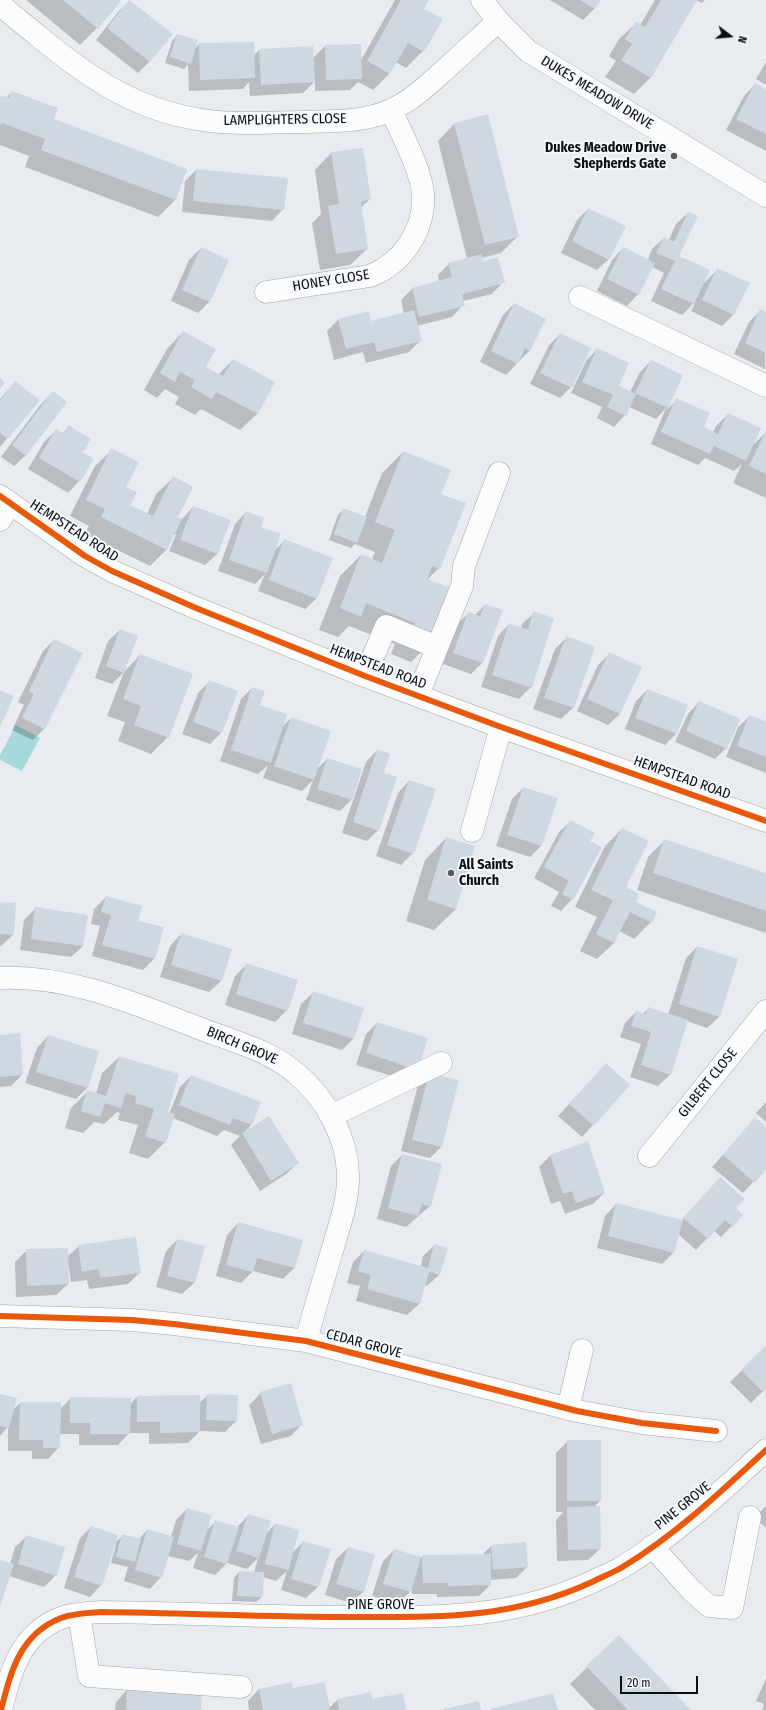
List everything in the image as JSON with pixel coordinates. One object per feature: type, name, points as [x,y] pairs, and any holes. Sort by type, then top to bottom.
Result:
[{"type":"street","name":"DUKES MEADOW DRIVE","points":[[482,0],[498,21],[528,51],[766,196]]},
{"type":"street","name":"LAMPLIGHTERS CLOSE","points":[[1,7],[78,68],[97,81],[135,100],[174,114],[217,122],[260,123],[363,118],[391,110],[412,98],[428,85],[498,21]]},
{"type":"street","name":"HONEY CLOSE","points":[[266,292],[370,276],[382,272],[405,252],[414,236],[419,222],[423,193],[420,178],[391,110]]},
{"type":"street","points":[[580,297],[766,386]]},
{"type":"street","points":[[418,695],[462,586],[464,566],[499,473]]},
{"type":"street","name":"HEMPSTEAD ROAD","points":[[3,506],[112,571],[239,625],[365,676],[501,727],[766,821]]},
{"type":"street","points":[[365,676],[386,626],[437,647]]},
{"type":"street","points":[[472,831],[501,727]]},
{"type":"street","name":"BIRCH GROVE","points":[[0,978],[43,979],[90,989],[253,1049],[279,1061],[296,1073],[309,1086],[331,1116],[341,1136],[348,1174],[346,1196],[341,1221],[306,1341]]},
{"type":"street","name":"GILBERT CLOSE","points":[[649,1156],[766,1011]]},
{"type":"street","points":[[331,1116],[441,1063]]},
{"type":"street","name":"CEDAR GROVE","points":[[0,1316],[132,1320],[306,1341],[568,1409],[642,1423],[716,1431]]},
{"type":"street","points":[[568,1409],[582,1350]]},
{"type":"street","name":"PINE GROVE","points":[[1,1710],[13,1668],[21,1651],[32,1638],[45,1627],[62,1618],[79,1614],[101,1612],[147,1612],[328,1617],[470,1615],[499,1611],[554,1597],[620,1568],[652,1546],[700,1509],[766,1450]]},
{"type":"street","points":[[652,1546],[691,1590],[710,1606],[732,1608],[750,1517]]},
{"type":"street","points":[[79,1614],[89,1676],[241,1686]]},
{"type":"water","points":[[16,725],[40,738],[22,771],[0,760],[0,755]]},
{"type":"building","points":[[63,0],[119,0],[121,1],[98,29]]},
{"type":"building","points":[[129,0],[173,34],[150,62],[107,28]]},
{"type":"building","points":[[401,0],[429,0],[424,9],[443,19],[424,52],[408,43],[390,74],[367,61]]},
{"type":"building","points":[[580,0],[601,0],[595,9]]},
{"type":"building","points":[[661,0],[697,0],[651,78],[621,60],[632,44],[625,39],[636,21],[645,27]]},
{"type":"building","points":[[177,34],[198,40],[191,64],[170,57]]},
{"type":"building","points":[[254,42],[255,78],[200,80],[199,43]]},
{"type":"building","points":[[361,44],[362,79],[326,80],[325,45]]},
{"type":"building","points":[[313,46],[315,82],[261,85],[259,49]]},
{"type":"building","points":[[755,83],[766,89],[766,134],[736,119]]},
{"type":"building","points":[[12,91],[58,108],[54,119],[187,169],[176,200],[41,150],[45,139],[2,123],[0,126],[0,95],[9,98]]},
{"type":"building","points":[[488,114],[519,237],[485,245],[454,123]]},
{"type":"building","points":[[363,148],[371,200],[361,201],[368,249],[336,254],[328,206],[339,204],[331,152]]},
{"type":"building","points":[[196,169],[288,178],[284,210],[193,201]]},
{"type":"building","points":[[588,208],[626,226],[609,260],[572,241]]},
{"type":"building","points":[[688,212],[698,216],[679,256],[710,270],[694,304],[661,289],[675,261],[656,253],[664,237],[674,242]]},
{"type":"building","points":[[201,247],[229,260],[210,302],[182,290]]},
{"type":"building","points":[[623,247],[655,263],[639,295],[607,279]]},
{"type":"building","points":[[482,254],[484,261],[498,257],[505,283],[462,294],[465,306],[419,317],[412,288],[452,277],[448,263]]},
{"type":"building","points":[[717,268],[750,283],[734,315],[702,300]]},
{"type":"building","points":[[514,303],[546,319],[530,351],[525,348],[518,364],[491,351]]},
{"type":"building","points":[[760,309],[766,312],[766,353],[745,343]]},
{"type":"building","points":[[414,310],[422,341],[377,352],[374,342],[346,349],[338,319],[369,311],[371,321]]},
{"type":"building","points":[[183,331],[216,349],[206,367],[223,376],[233,359],[275,382],[258,414],[216,392],[212,399],[191,387],[195,380],[180,372],[175,382],[160,373]]},
{"type":"building","points":[[560,333],[591,348],[572,388],[540,373]]},
{"type":"building","points":[[597,348],[629,363],[619,386],[636,394],[626,416],[607,407],[613,395],[582,382]]},
{"type":"building","points":[[651,360],[683,375],[668,408],[635,393]]},
{"type":"building","points":[[0,378],[5,382],[0,389]]},
{"type":"building","points":[[15,381],[40,400],[8,439],[0,433],[0,401]]},
{"type":"building","points":[[53,391],[67,402],[26,456],[12,445]]},
{"type":"building","points":[[676,398],[710,413],[704,427],[718,434],[728,413],[761,428],[746,461],[714,446],[710,454],[661,432]]},
{"type":"building","points":[[68,425],[91,439],[83,452],[94,459],[80,482],[39,458],[56,429],[64,434]]},
{"type":"building","points":[[766,430],[766,474],[749,466]]},
{"type":"building","points":[[111,448],[139,462],[126,487],[137,492],[130,505],[153,516],[173,476],[193,487],[178,517],[182,519],[167,550],[101,517],[105,509],[86,500]]},
{"type":"building","points":[[403,451],[451,470],[441,494],[466,503],[440,569],[432,566],[427,579],[454,589],[434,642],[411,633],[415,623],[366,603],[361,617],[340,608],[361,554],[382,563],[395,530],[375,522]]},
{"type":"building","points":[[193,506],[231,520],[218,554],[180,540]]},
{"type":"building","points":[[343,508],[367,517],[357,543],[334,534]]},
{"type":"building","points":[[246,511],[264,518],[261,527],[281,534],[267,573],[229,560]]},
{"type":"building","points":[[284,539],[333,558],[317,599],[269,580]]},
{"type":"building","points":[[485,604],[503,610],[483,663],[453,653],[468,612],[480,616]]},
{"type":"building","points":[[533,611],[554,618],[532,688],[492,675],[509,623],[528,630]]},
{"type":"building","points":[[120,629],[138,636],[124,673],[106,666]]},
{"type":"building","points":[[566,636],[595,647],[574,708],[544,698]]},
{"type":"building","points":[[54,639],[83,653],[45,729],[22,718],[34,694],[29,691]]},
{"type":"building","points":[[609,652],[642,667],[620,714],[587,699]]},
{"type":"building","points":[[140,654],[193,674],[169,738],[134,725],[141,706],[123,699]]},
{"type":"building","points":[[209,680],[238,691],[222,733],[193,722]]},
{"type":"building","points":[[252,687],[265,691],[260,705],[287,714],[271,763],[231,750]]},
{"type":"building","points":[[647,689],[688,705],[677,734],[635,718]]},
{"type":"building","points":[[0,690],[14,696],[0,727]]},
{"type":"building","points":[[699,701],[740,719],[727,749],[686,731]]},
{"type":"building","points":[[749,715],[766,721],[766,757],[737,746]]},
{"type":"building","points":[[291,717],[331,731],[314,780],[274,766]]},
{"type":"building","points":[[377,749],[390,754],[384,773],[397,777],[379,831],[353,822]]},
{"type":"building","points":[[327,758],[362,769],[352,800],[317,789]]},
{"type":"building","points":[[409,780],[436,789],[414,854],[387,845]]},
{"type":"building","points":[[523,787],[558,798],[542,846],[507,835]]},
{"type":"building","points":[[570,820],[595,833],[590,841],[602,847],[573,900],[562,894],[569,881],[544,867]]},
{"type":"building","points":[[622,828],[649,841],[626,887],[639,894],[636,902],[657,912],[652,923],[630,912],[614,943],[596,934],[613,900],[591,890]]},
{"type":"building","name":"All Saints Church","points":[[446,837],[475,846],[456,909],[427,900]]},
{"type":"building","points":[[664,839],[766,873],[766,911],[653,873]]},
{"type":"building","points":[[106,896],[142,906],[138,921],[164,927],[155,959],[102,945],[111,915],[101,912]]},
{"type":"building","points":[[0,902],[16,903],[14,935],[0,934]]},
{"type":"building","points":[[35,907],[88,915],[83,946],[31,939]]},
{"type":"building","points":[[181,933],[232,949],[222,981],[171,965]]},
{"type":"building","points":[[697,946],[738,959],[720,1017],[679,1004]]},
{"type":"building","points":[[246,963],[298,980],[288,1011],[236,994]]},
{"type":"building","points":[[313,991],[364,1008],[354,1039],[303,1023]]},
{"type":"building","points":[[648,1007],[688,1020],[671,1075],[641,1065],[651,1032],[631,1026],[636,1011],[646,1014]]},
{"type":"building","points":[[377,1022],[428,1038],[418,1070],[366,1053]]},
{"type":"building","points":[[20,1033],[23,1075],[0,1077],[0,1035]]},
{"type":"building","points":[[48,1035],[99,1051],[88,1088],[36,1072]]},
{"type":"building","points":[[119,1056],[179,1074],[168,1112],[175,1114],[166,1143],[145,1136],[154,1109],[135,1103],[136,1096],[126,1093],[121,1108],[105,1103],[100,1117],[81,1111],[87,1090],[106,1096]]},
{"type":"building","points":[[606,1063],[630,1085],[594,1126],[569,1104]]},
{"type":"building","points":[[429,1073],[459,1080],[442,1147],[412,1140]]},
{"type":"building","points":[[191,1075],[261,1102],[252,1125],[233,1118],[230,1125],[179,1105]]},
{"type":"building","points":[[269,1116],[299,1163],[271,1181],[242,1133]]},
{"type":"building","points":[[755,1117],[766,1127],[766,1169],[755,1183],[723,1155]]},
{"type":"building","points":[[588,1141],[605,1193],[576,1203],[572,1191],[563,1194],[550,1155]]},
{"type":"building","points":[[402,1154],[442,1164],[431,1207],[422,1204],[418,1216],[388,1208]]},
{"type":"building","points":[[720,1177],[745,1199],[736,1208],[743,1215],[733,1227],[725,1220],[708,1239],[683,1218]]},
{"type":"building","points":[[616,1203],[683,1220],[674,1253],[608,1236]]},
{"type":"building","points":[[238,1222],[303,1240],[295,1268],[257,1258],[253,1272],[226,1265]]},
{"type":"building","points":[[136,1237],[141,1273],[100,1278],[99,1269],[82,1272],[78,1245]]},
{"type":"building","points":[[177,1239],[205,1246],[195,1283],[167,1276]]},
{"type":"building","points":[[434,1244],[448,1248],[440,1275],[429,1272],[420,1304],[367,1289],[371,1275],[358,1271],[364,1250],[428,1268]]},
{"type":"building","points":[[68,1248],[69,1284],[27,1286],[26,1249]]},
{"type":"building","points":[[766,1345],[766,1390],[763,1392],[741,1370]]},
{"type":"building","points":[[291,1383],[303,1425],[272,1434],[260,1392]]},
{"type":"building","points":[[0,1394],[17,1398],[9,1428],[0,1426]]},
{"type":"building","points":[[207,1394],[238,1395],[237,1421],[206,1420]]},
{"type":"building","points":[[200,1395],[200,1432],[160,1433],[160,1422],[137,1422],[137,1396]]},
{"type":"building","points":[[70,1397],[131,1398],[130,1434],[90,1434],[90,1423],[70,1423]]},
{"type":"building","points":[[20,1402],[61,1402],[60,1448],[43,1448],[43,1440],[19,1440]]},
{"type":"building","points":[[567,1440],[601,1440],[601,1501],[567,1501]]},
{"type":"building","points":[[600,1506],[601,1549],[568,1550],[567,1507]]},
{"type":"building","points":[[187,1508],[212,1515],[201,1551],[177,1544]]},
{"type":"building","points":[[248,1514],[271,1521],[259,1558],[236,1551]]},
{"type":"building","points":[[215,1520],[239,1527],[227,1564],[204,1557]]},
{"type":"building","points":[[275,1523],[299,1530],[289,1570],[265,1564]]},
{"type":"building","points":[[91,1526],[118,1535],[102,1586],[74,1577]]},
{"type":"building","points":[[147,1529],[174,1537],[162,1578],[135,1570]]},
{"type":"building","points":[[122,1534],[141,1539],[135,1562],[116,1557]]},
{"type":"building","points":[[26,1535],[65,1547],[57,1576],[18,1564]]},
{"type":"building","points":[[303,1541],[331,1549],[319,1587],[291,1579]]},
{"type":"building","points":[[526,1542],[528,1567],[493,1570],[491,1545]]},
{"type":"building","points":[[348,1547],[375,1555],[364,1592],[336,1584]]},
{"type":"building","points":[[394,1549],[421,1557],[411,1592],[383,1584]]},
{"type":"building","points":[[491,1554],[491,1585],[448,1586],[448,1583],[423,1583],[422,1555]]},
{"type":"building","points":[[0,1560],[14,1564],[0,1606]]},
{"type":"building","points":[[239,1571],[264,1572],[263,1597],[237,1596]]},
{"type":"building","points":[[619,1635],[691,1710],[628,1710],[586,1666]]},
{"type":"building","points":[[292,1682],[293,1688],[325,1682],[330,1710],[263,1710],[259,1689]]},
{"type":"building","points":[[127,1689],[202,1692],[201,1710],[126,1710]]},
{"type":"building","points":[[371,1692],[372,1699],[403,1693],[406,1710],[339,1710],[337,1699]]},
{"type":"building","points":[[553,1693],[558,1710],[491,1710],[491,1709]]},
{"type":"building","points":[[479,1701],[481,1710],[444,1710],[444,1709]]},
{"type":"cycle path","points":[[0,496],[85,556],[112,571],[196,608],[365,676],[501,727],[766,821]]},
{"type":"cycle path","points":[[0,1316],[132,1320],[306,1341],[577,1411],[642,1423],[716,1431]]},
{"type":"cycle path","points":[[1,1710],[9,1681],[19,1655],[27,1644],[47,1625],[71,1615],[101,1612],[324,1617],[447,1616],[505,1609],[533,1603],[562,1594],[621,1568],[660,1542],[696,1513],[766,1450]]},
{"type":"place","name":"Dukes Meadow Drive Shepherds Gate","points":[[674,156]]},
{"type":"place","name":"All Saints Church","points":[[451,873]]}]
